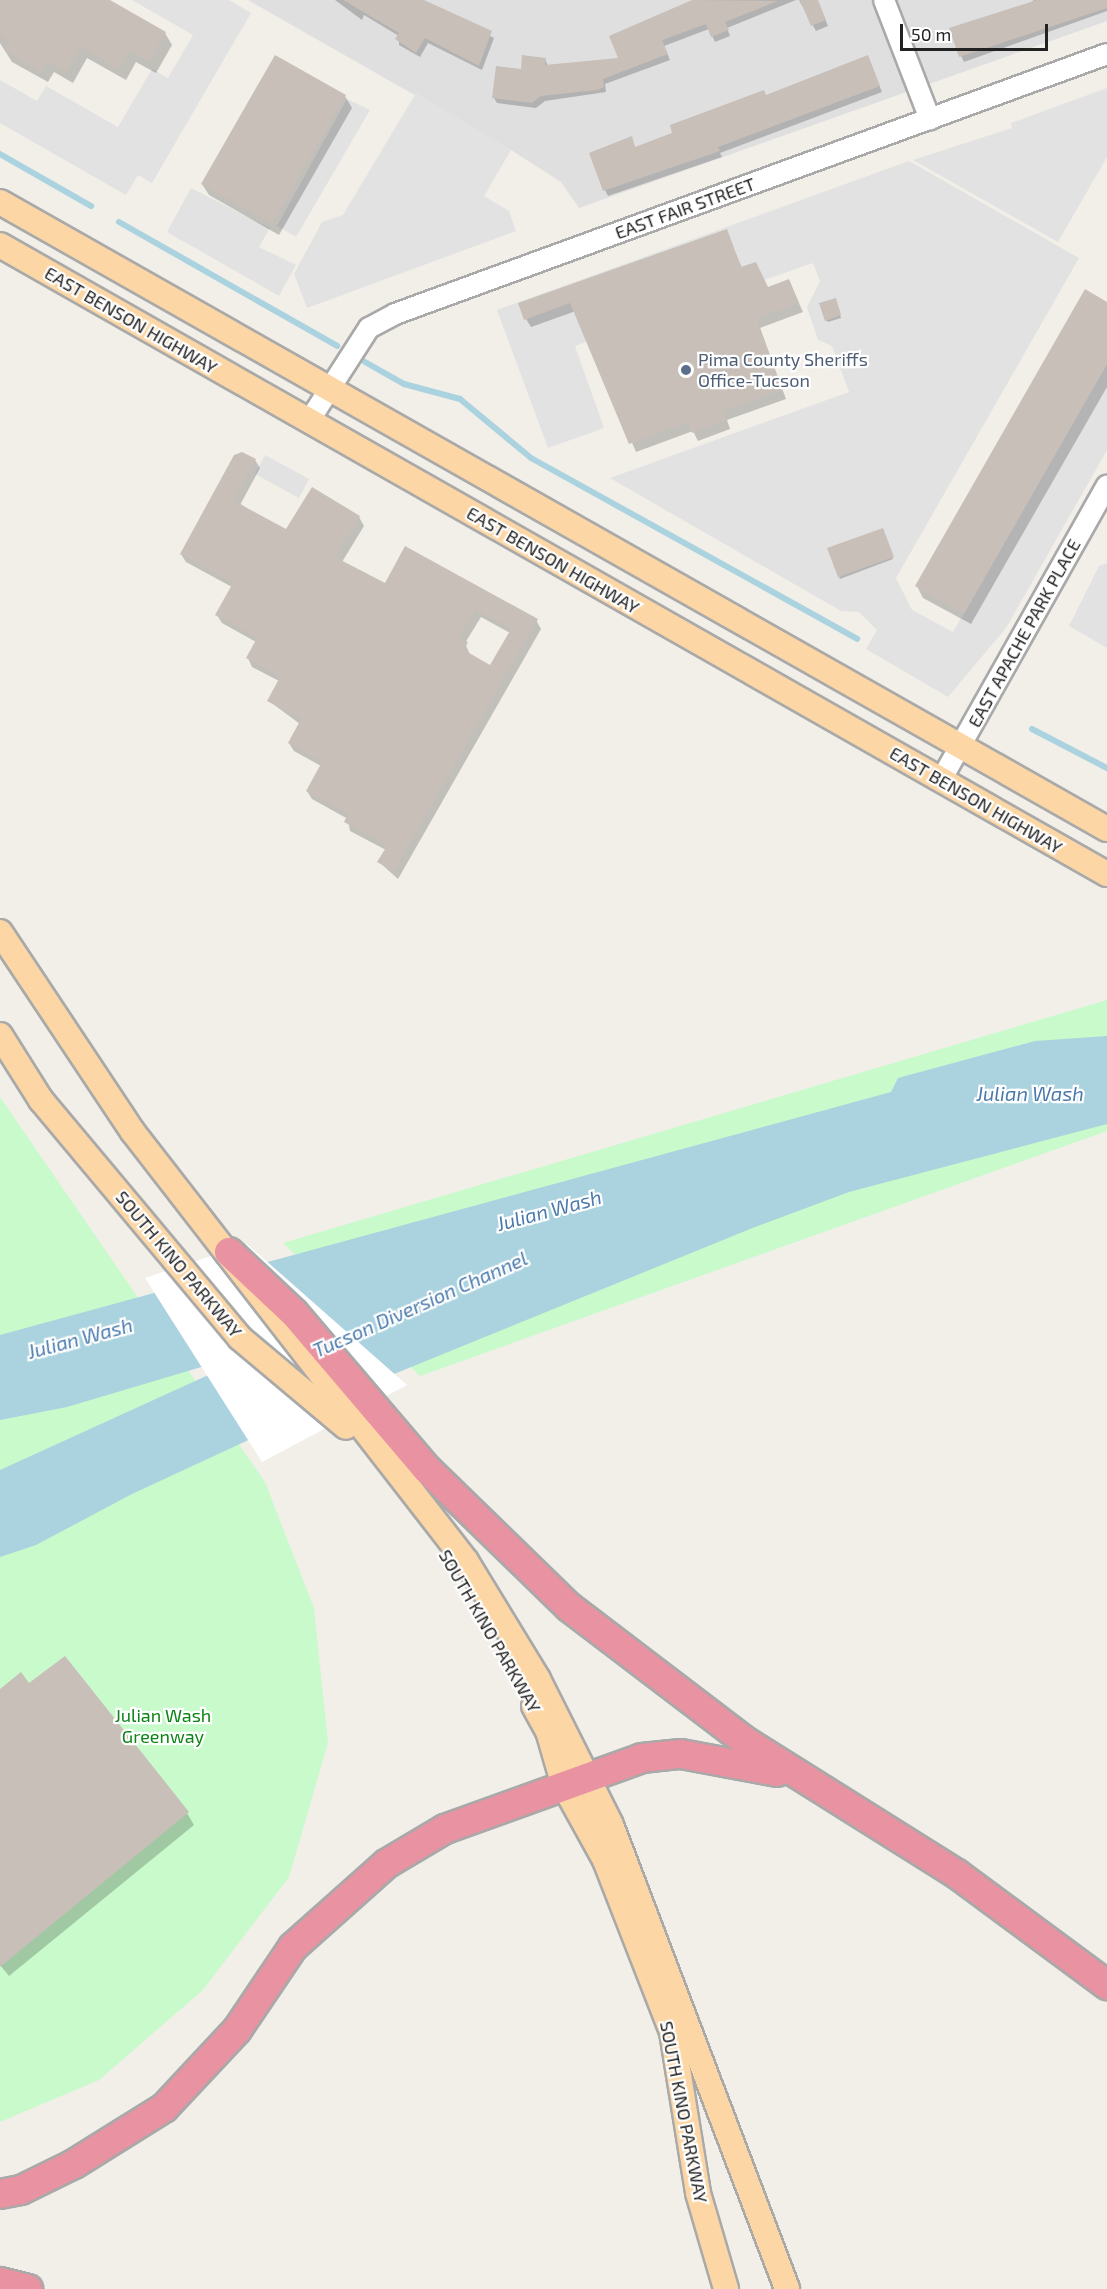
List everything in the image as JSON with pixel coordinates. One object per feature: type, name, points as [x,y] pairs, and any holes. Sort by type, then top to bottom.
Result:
[{"type":"highway","points":[[229,1252],[294,1313],[353,1412],[455,1498],[569,1607],[651,1674],[806,1779],[957,1874],[1107,1985]]},
{"type":"highway","points":[[0,2193],[21,2190],[74,2164],[164,2108],[237,2030],[293,1947],[386,1864],[445,1829],[642,1758],[681,1754],[735,1760],[806,1779]]},
{"type":"highway","points":[[0,2282],[28,2289]]},
{"type":"main road","name":"EAST BENSON HIGHWAY","points":[[0,202],[1107,829]]},
{"type":"main road","name":"EAST BENSON HIGHWAY","points":[[0,245],[1107,874]]},
{"type":"main road","points":[[0,933],[133,1132],[229,1252]]},
{"type":"main road","name":"SOUTH KINO PARKWAY","points":[[0,1035],[40,1100],[183,1267],[240,1338],[353,1412],[455,1566],[576,1780],[787,2289]]},
{"type":"main road","name":"SOUTH KINO PARKWAY","points":[[576,1780],[672,2032],[698,2193],[726,2289]]},
{"type":"street","points":[[884,0],[930,118]]},
{"type":"street","name":"EAST FAIR STREET","points":[[309,421],[369,328],[395,314],[1107,54]]},
{"type":"street","name":"EAST APACHE PARK PLACE","points":[[941,780],[1107,485]]},
{"type":"shaded area","points":[[132,0],[229,0],[251,13],[152,183],[138,175],[126,195],[0,123],[0,80],[37,101],[46,86],[118,127],[152,69],[168,78],[193,35]]},
{"type":"shaded area","points":[[248,0],[1107,0],[1107,21],[579,208],[561,182],[511,150]]},
{"type":"shaded area","points":[[1107,88],[1107,157],[1058,242],[913,160],[1012,128],[1011,123]]},
{"type":"shaded area","points":[[416,93],[511,150],[484,196],[509,211],[516,231],[307,308],[294,274],[322,222],[343,215]]},
{"type":"shaded area","points":[[347,99],[370,110],[296,237],[277,226]]},
{"type":"shaded area","points":[[909,161],[1079,258],[896,578],[912,610],[953,632],[1107,364],[1107,450],[1006,628],[948,697],[866,649],[877,630],[859,612],[841,611],[610,478],[849,392],[832,346],[818,340],[807,307],[820,281],[813,263],[575,346],[604,428],[548,448],[497,310]]},
{"type":"shaded area","points":[[191,188],[270,228],[259,247],[296,265],[279,296],[167,232]]},
{"type":"shaded area","points":[[265,455],[309,479],[299,498],[255,474]]},
{"type":"shaded area","points":[[1107,563],[1107,648],[1069,626],[1099,566]]},
{"type":"green space","points":[[1107,1000],[1107,1131],[420,1376],[283,1243]]},
{"type":"green space","name":"Julian Wash Greenway","points":[[0,1097],[265,1482],[314,1608],[328,1743],[289,1877],[203,1990],[99,2080],[0,2122]]},
{"type":"water","name":"Julian Wash","points":[[1107,1036],[1107,1124],[849,1192],[755,1227],[367,1385],[132,1494],[36,1545],[0,1557],[0,1470],[272,1346],[67,1407],[0,1420],[0,1335],[891,1092],[898,1078],[1035,1041]]},
{"type":"pier","points":[[247,1244],[407,1385],[262,1462],[145,1278]]},
{"type":"building","points":[[0,0],[110,0],[166,32],[149,62],[130,51],[119,70],[81,47],[66,72],[47,61],[41,72],[4,50],[9,41],[0,36]]},
{"type":"building","points":[[343,0],[424,0],[492,31],[479,66],[425,38],[416,53],[395,39],[399,33]]},
{"type":"building","points":[[692,0],[778,1],[725,22],[729,30],[711,37],[706,24],[662,40],[668,54],[603,79],[604,87],[597,90],[541,96],[532,103],[492,98],[496,66],[521,69],[522,55],[546,58],[545,65],[618,58],[609,36]]},
{"type":"building","points":[[800,0],[818,0],[826,20],[811,26]]},
{"type":"building","points":[[1037,0],[1107,0],[1107,8],[959,57],[949,28]]},
{"type":"building","points":[[275,55],[346,95],[272,224],[201,184]]},
{"type":"building","points":[[868,55],[880,86],[718,147],[720,151],[603,191],[589,153],[632,136],[635,147],[672,133],[670,125],[764,90],[766,95]]},
{"type":"building","points":[[727,229],[741,267],[756,262],[768,287],[789,279],[799,303],[757,319],[782,390],[723,411],[726,420],[692,433],[689,422],[629,444],[570,303],[524,320],[518,303]]},
{"type":"building","points":[[1085,289],[1107,302],[1107,364],[964,614],[915,586]]},
{"type":"building","points":[[836,298],[841,315],[825,321],[819,303]]},
{"type":"building","points":[[242,452],[256,459],[234,500],[286,529],[312,487],[360,516],[335,557],[385,583],[405,546],[538,619],[394,871],[377,862],[387,846],[344,822],[348,814],[306,791],[322,762],[288,743],[301,719],[267,701],[280,677],[246,658],[257,638],[215,615],[233,583],[180,554],[234,455]],"holes":[[[476,610],[511,629],[490,665],[464,650],[468,642],[459,638]]]},
{"type":"building","points":[[883,528],[894,557],[838,577],[827,548]]},
{"type":"building","points":[[65,1656],[189,1812],[0,1967],[0,1689],[21,1672],[29,1683]]},
{"type":"waterway","points":[[0,154],[91,206]]},
{"type":"waterway","points":[[119,222],[337,346]]},
{"type":"waterway","points":[[365,362],[404,384],[460,399],[531,458],[857,639]]},
{"type":"waterway","points":[[1032,729],[1107,768]]},
{"type":"place","name":"Pima County Sheriffs Office-Tucson","points":[[686,370]]},
{"type":"water label","name":"Tucson Diversion Channel","points":[[420,1304]]}]
